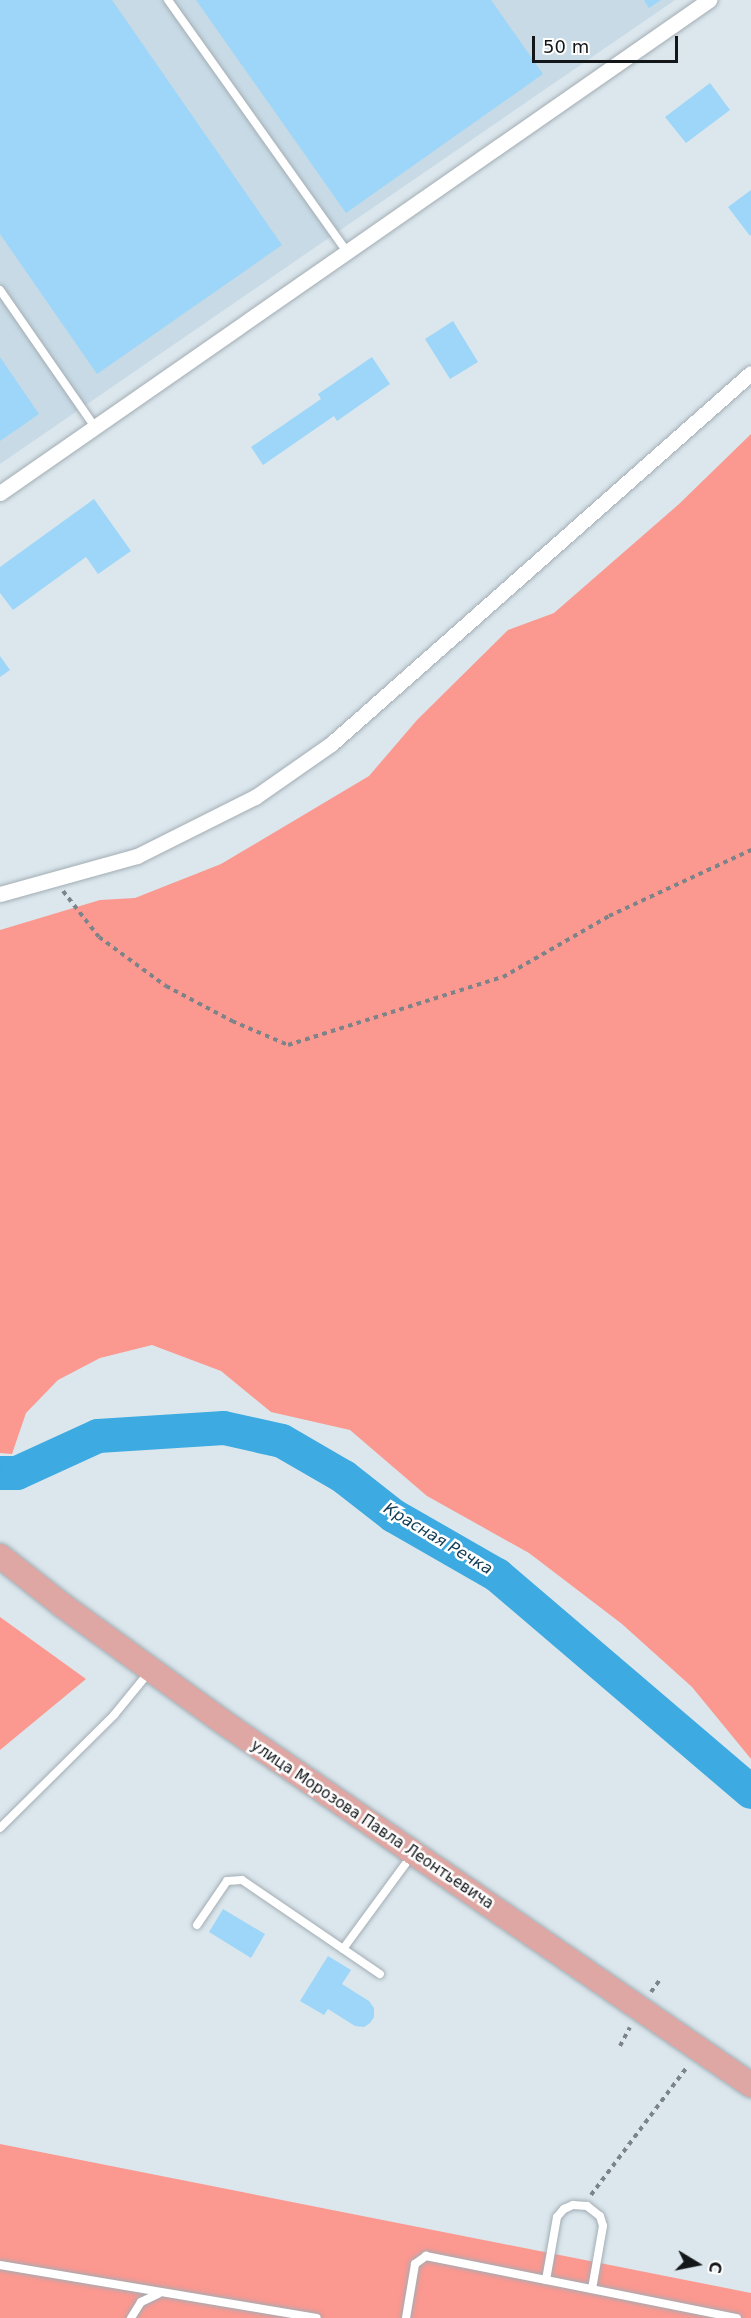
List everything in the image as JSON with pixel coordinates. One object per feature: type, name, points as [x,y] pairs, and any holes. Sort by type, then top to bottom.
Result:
[{"type":"main road","name":"улица Морозова Павла Леонтьевича","points":[[0,1556],[151,1670],[412,1854],[751,2085]]},
{"type":"street","points":[[0,493],[709,0]]},
{"type":"street","points":[[0,894],[137,856],[255,797],[331,744],[751,373]]},
{"type":"lane","points":[[168,0],[347,252]]},
{"type":"lane","points":[[0,290],[95,427]]},
{"type":"lane","points":[[0,1828],[114,1715],[151,1670]]},
{"type":"lane","points":[[344,1949],[412,1854]]},
{"type":"lane","points":[[197,1925],[227,1881],[242,1880],[381,1974]]},
{"type":"lane","points":[[546,2280],[557,2217],[564,2209],[580,2205],[593,2208],[600,2216],[603,2226],[592,2289]]},
{"type":"lane","points":[[406,2318],[416,2265],[426,2256],[733,2318]]},
{"type":"lane","points":[[0,2265],[158,2294],[316,2318]]},
{"type":"lane","points":[[131,2318],[141,2302],[158,2294]]},
{"type":"path","points":[[53,879],[99,937],[166,986],[232,1021],[288,1045],[503,977],[609,916],[751,850]]},
{"type":"path","points":[[580,2205],[600,2186],[700,2050]]},
{"type":"shaded area","points":[[0,0],[675,0],[0,464]]},
{"type":"shaded area","points":[[751,434],[751,1759],[692,1687],[622,1624],[529,1553],[427,1496],[350,1430],[271,1412],[221,1371],[152,1345],[100,1358],[58,1380],[26,1413],[12,1454],[0,1453],[0,930],[100,900],[135,898],[221,864],[369,776],[417,720],[508,630],[554,613],[679,504]]},
{"type":"shaded area","points":[[0,1617],[86,1679],[0,1750]]},
{"type":"shaded area","points":[[0,2144],[751,2293],[751,2318],[0,2318]]},
{"type":"building","points":[[0,0],[112,0],[282,245],[97,374],[0,234]]},
{"type":"building","points":[[196,0],[491,0],[543,74],[346,213]]},
{"type":"building","points":[[644,0],[661,0],[649,8]]},
{"type":"building","points":[[710,83],[730,110],[686,143],[665,117]]},
{"type":"building","points":[[751,190],[751,234],[750,236],[728,207]]},
{"type":"building","points":[[453,321],[478,362],[450,379],[425,339]]},
{"type":"building","points":[[0,357],[39,414],[0,441]]},
{"type":"building","points":[[372,357],[390,384],[337,421],[334,416],[263,465],[251,447],[321,399],[318,394]]},
{"type":"building","points":[[94,499],[131,551],[98,574],[86,557],[13,610],[0,593],[0,567]]},
{"type":"building","points":[[0,656],[10,670],[0,677]]},
{"type":"building","points":[[223,1909],[265,1934],[251,1958],[209,1932]]},
{"type":"building","points":[[328,1956],[351,1970],[342,1984],[369,2001],[374,2008],[374,2017],[364,2027],[355,2026],[328,2009],[324,2015],[300,2001]]},
{"type":"waterway","name":"Красная Речка","points":[[0,1473],[17,1473],[98,1436],[224,1428],[282,1441],[344,1477],[394,1516],[497,1575],[751,1792]]}]
